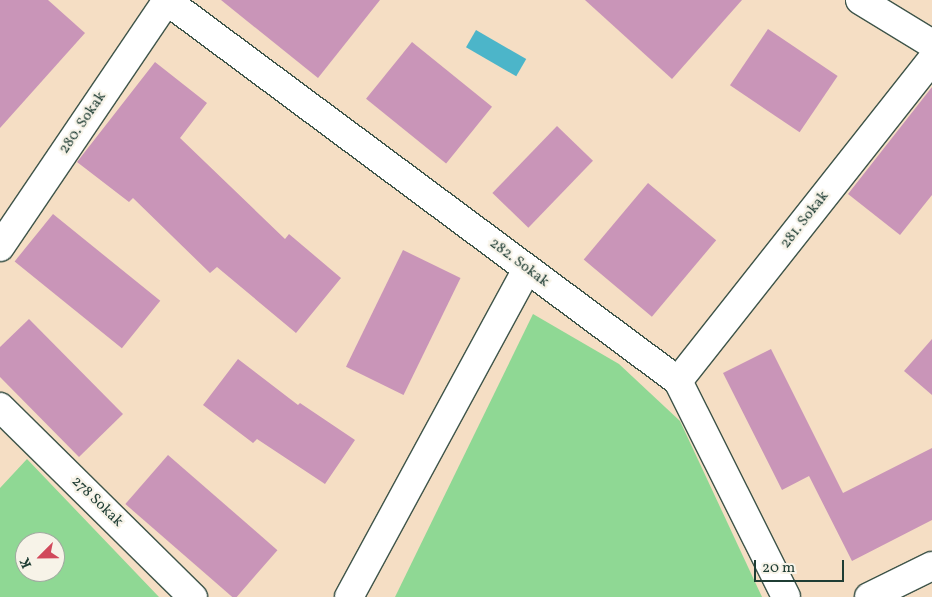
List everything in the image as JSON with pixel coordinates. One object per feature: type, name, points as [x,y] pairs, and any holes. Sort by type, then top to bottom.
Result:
[{"type":"street","name":"280. Sokak","points":[[0,247],[167,0]]},
{"type":"street","name":"282. Sokak","points":[[167,0],[678,381],[786,597]]},
{"type":"street","points":[[860,0],[932,44]]},
{"type":"street","name":"281. Sokak","points":[[678,381],[932,59]]},
{"type":"street","points":[[349,597],[527,269]]},
{"type":"street","name":"278 Sokak","points":[[0,407],[193,597]]},
{"type":"street","points":[[869,597],[932,566]]},
{"type":"green space","points":[[533,314],[619,364],[680,421],[762,597],[395,597]]},
{"type":"green space","points":[[27,459],[159,597],[0,597],[0,488]]},
{"type":"water","points":[[476,30],[526,59],[516,76],[466,47]]},
{"type":"building","points":[[0,0],[48,0],[85,33],[0,128]]},
{"type":"building","points":[[221,0],[380,0],[318,78]]},
{"type":"building","points":[[585,0],[742,0],[672,79]]},
{"type":"building","points":[[768,29],[838,76],[800,132],[730,85]]},
{"type":"building","points":[[412,42],[492,107],[446,164],[366,99]]},
{"type":"building","points":[[155,62],[207,103],[180,138],[285,239],[289,234],[341,278],[296,333],[217,267],[210,273],[133,198],[129,202],[77,162]]},
{"type":"building","points":[[932,87],[932,195],[900,235],[848,194]]},
{"type":"building","points":[[557,126],[593,161],[528,228],[492,193]]},
{"type":"building","points":[[648,183],[716,240],[652,317],[584,260]]},
{"type":"building","points":[[53,214],[160,301],[122,348],[15,261]]},
{"type":"building","points":[[403,250],[461,278],[404,395],[346,367]]},
{"type":"building","points":[[29,319],[123,414],[79,457],[0,377],[0,347]]},
{"type":"building","points":[[932,339],[932,395],[904,371]]},
{"type":"building","points":[[771,349],[843,493],[932,448],[932,520],[852,561],[809,476],[782,490],[723,373]]},
{"type":"building","points":[[238,359],[298,405],[300,403],[355,440],[325,484],[257,439],[253,443],[203,405]]},
{"type":"building","points":[[168,455],[277,550],[237,597],[232,597],[125,504]]}]
